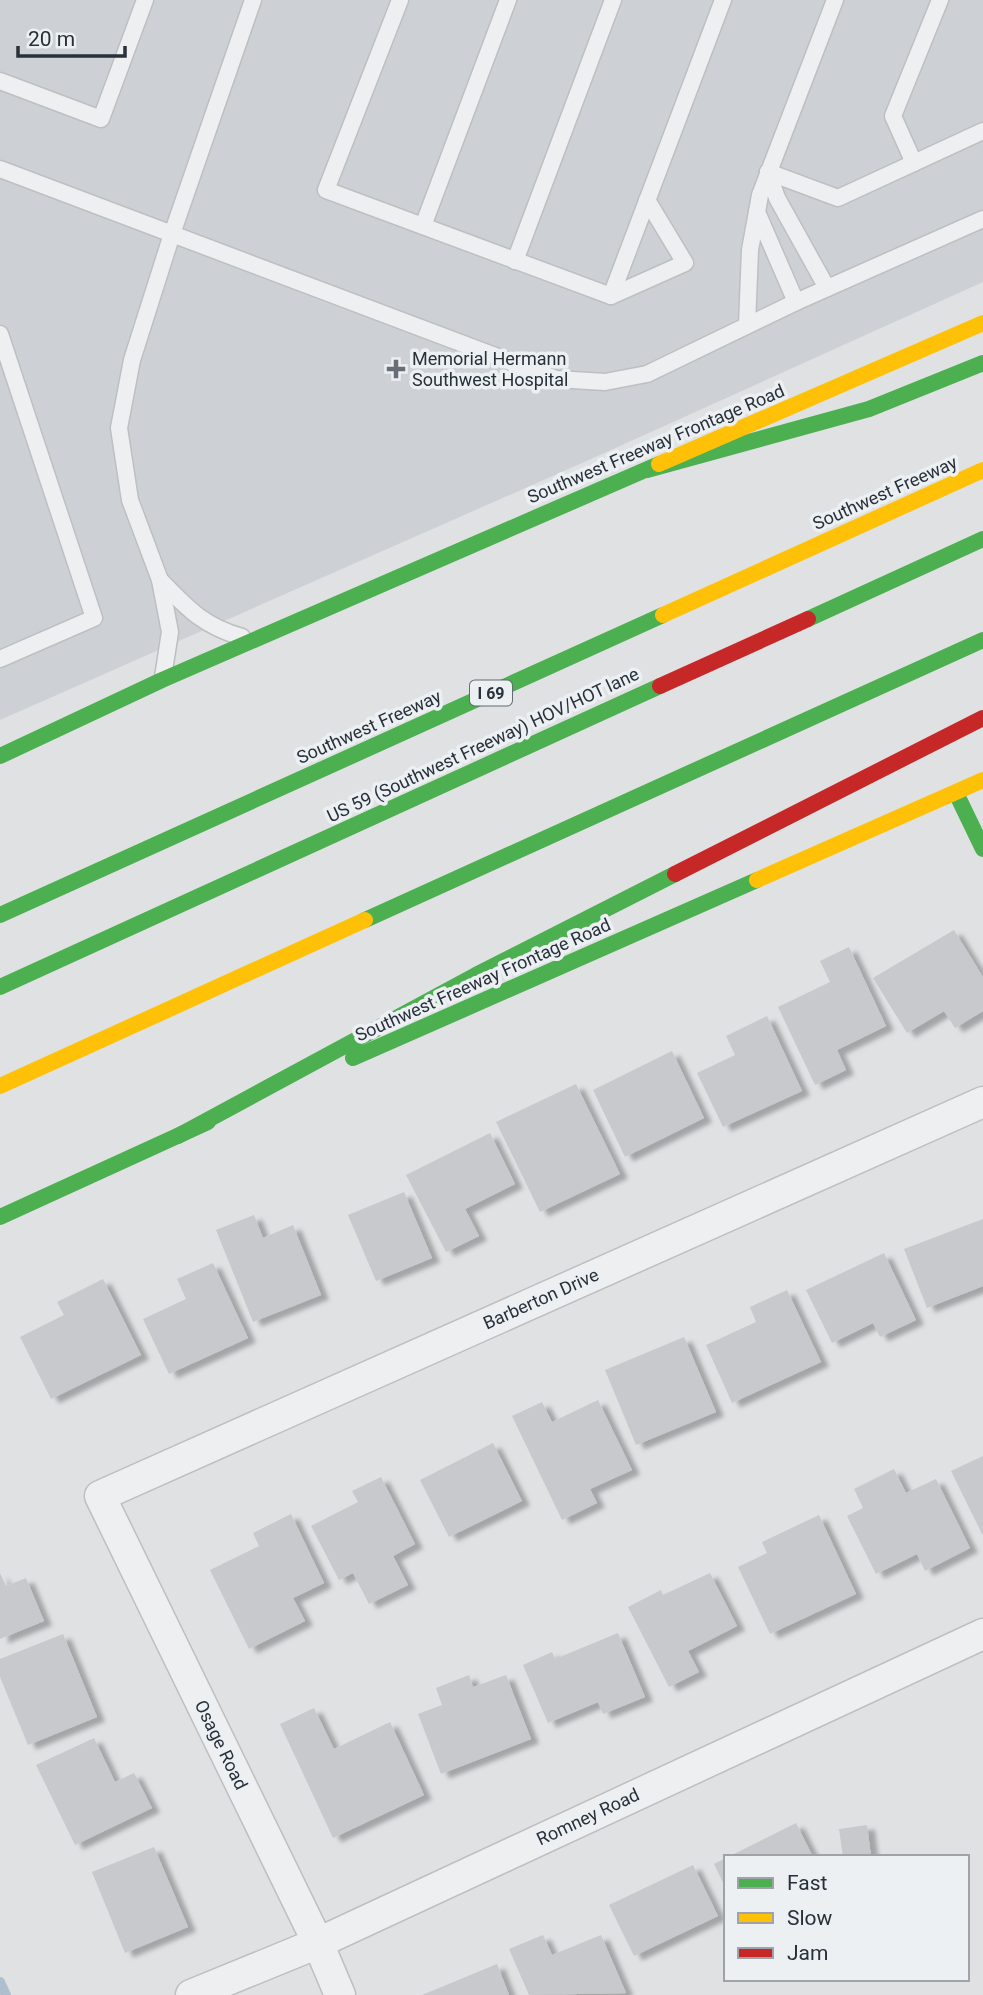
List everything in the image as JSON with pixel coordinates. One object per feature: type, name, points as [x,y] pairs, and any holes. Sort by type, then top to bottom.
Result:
[{"type":"main road","name":"Southwest Freeway Frontage Road","points":[[0,756],[162,680],[983,323]]},
{"type":"main road","points":[[647,470],[869,409],[983,363]]},
{"type":"main road","name":"Southwest Freeway","points":[[0,915],[983,470]]},
{"type":"main road","name":"US 59 (Southwest Freeway) HOV/HOT lane","points":[[0,987],[983,539]]},
{"type":"main road","points":[[0,1086],[983,640]]},
{"type":"main road","points":[[178,1136],[476,975],[983,718]]},
{"type":"main road","name":"Southwest Freeway Frontage Road","points":[[0,1217],[983,780]]},
{"type":"main road","points":[[956,793],[983,849]]},
{"type":"street","name":"Barberton Drive","points":[[100,1496],[983,1102]]},
{"type":"street","name":"Osage Road","points":[[100,1496],[318,1943],[340,1995]]},
{"type":"street","name":"Romney Road","points":[[191,1995],[318,1943],[983,1634]]},
{"type":"lane","points":[[0,81],[101,120],[145,0]]},
{"type":"lane","points":[[162,680],[170,632],[160,580],[130,500],[119,428],[132,360],[172,234],[253,0]]},
{"type":"lane","points":[[400,0],[326,190],[611,296],[685,263],[647,200]]},
{"type":"lane","points":[[423,226],[508,0]]},
{"type":"lane","points":[[515,261],[613,0]]},
{"type":"lane","points":[[611,296],[723,0]]},
{"type":"lane","points":[[747,325],[750,250],[760,195],[835,0]]},
{"type":"lane","points":[[914,163],[893,116],[940,0]]},
{"type":"lane","points":[[768,172],[838,198],[983,131]]},
{"type":"lane","points":[[0,169],[556,379],[606,382],[647,374],[796,302],[983,219]]},
{"type":"lane","points":[[768,172],[777,198],[827,288]]},
{"type":"lane","points":[[757,212],[796,302]]},
{"type":"lane","points":[[0,334],[94,618],[0,659]]},
{"type":"lane","points":[[160,580],[189,611],[218,631],[253,640]]},
{"type":"shaded area","name":"Memorial Hermann Southwest Hospital","points":[[0,0],[983,0],[983,282],[600,455],[0,720]]},
{"type":"building","points":[[954,930],[983,977],[983,1011],[955,1028],[944,1011],[907,1033],[873,978]]},
{"type":"building","points":[[849,947],[886,1026],[837,1050],[846,1070],[815,1085],[778,1007],[830,982],[820,961]]},
{"type":"building","points":[[767,1016],[802,1091],[723,1127],[697,1073],[735,1055],[726,1036]]},
{"type":"building","points":[[672,1051],[704,1118],[625,1157],[593,1090]]},
{"type":"building","points":[[576,1084],[620,1174],[540,1212],[496,1122]]},
{"type":"building","points":[[490,1133],[515,1184],[465,1209],[479,1236],[446,1252],[406,1175]]},
{"type":"building","points":[[404,1192],[432,1258],[376,1281],[348,1215]]},
{"type":"building","points":[[254,1215],[263,1238],[293,1225],[321,1295],[253,1322],[216,1230]]},
{"type":"building","points":[[983,1219],[983,1286],[927,1308],[904,1249]]},
{"type":"building","points":[[884,1253],[916,1320],[880,1337],[873,1323],[832,1343],[806,1290]]},
{"type":"building","points":[[213,1263],[248,1338],[169,1374],[143,1319],[186,1299],[177,1279]]},
{"type":"building","points":[[103,1279],[141,1355],[51,1399],[20,1337],[64,1315],[57,1302]]},
{"type":"building","points":[[787,1290],[821,1362],[732,1403],[706,1345],[756,1322],[750,1307]]},
{"type":"building","points":[[684,1337],[716,1412],[636,1445],[605,1370]]},
{"type":"building","points":[[598,1400],[632,1470],[590,1489],[597,1503],[562,1520],[512,1416],[542,1402],[552,1422]]},
{"type":"building","points":[[493,1443],[522,1501],[449,1537],[420,1480]]},
{"type":"building","points":[[983,1456],[983,1536],[951,1471]]},
{"type":"building","points":[[894,1469],[906,1493],[936,1479],[970,1548],[925,1571],[917,1554],[876,1574],[847,1516],[863,1508],[854,1489]]},
{"type":"building","points":[[381,1477],[415,1544],[393,1556],[408,1585],[369,1604],[353,1573],[339,1580],[311,1526],[358,1502],[352,1491]]},
{"type":"building","points":[[291,1514],[324,1583],[293,1598],[305,1621],[249,1649],[210,1570],[259,1546],[253,1533]]},
{"type":"building","points":[[819,1515],[856,1594],[770,1634],[738,1567],[767,1553],[762,1542]]},
{"type":"building","points":[[0,1573],[6,1586],[26,1578],[44,1621],[0,1639]]},
{"type":"building","points":[[710,1573],[737,1626],[688,1651],[699,1672],[669,1687],[628,1607],[661,1590],[663,1595]]},
{"type":"building","points":[[618,1633],[645,1697],[603,1714],[598,1702],[548,1723],[523,1665],[552,1652],[555,1659]]},
{"type":"building","points":[[63,1634],[97,1717],[28,1745],[0,1677],[0,1659]]},
{"type":"building","points":[[469,1675],[473,1687],[506,1675],[531,1739],[441,1774],[418,1714],[442,1705],[436,1688]]},
{"type":"building","points":[[314,1708],[334,1749],[390,1722],[424,1795],[333,1838],[280,1724]]},
{"type":"building","points":[[94,1738],[115,1782],[134,1773],[152,1808],[75,1845],[36,1765]]},
{"type":"building","points":[[796,1823],[812,1855],[732,1855]]},
{"type":"building","points":[[867,1825],[871,1855],[843,1855],[839,1829]]},
{"type":"building","points":[[154,1847],[188,1927],[125,1953],[92,1872]]},
{"type":"building","points":[[724,1859],[724,1885],[714,1864]]},
{"type":"building","points":[[693,1865],[718,1916],[634,1956],[609,1905]]},
{"type":"building","points":[[543,1935],[552,1955],[601,1935],[626,1993],[529,1995],[509,1949]]},
{"type":"building","points":[[497,1964],[509,1995],[422,1995]]},
{"type":"waterway","points":[[0,1982],[6,1995]]},
{"type":"traffic: fast","points":[[647,470],[869,409],[983,363]]},
{"type":"traffic: fast","points":[[0,756],[162,680],[659,464]]},
{"type":"traffic: fast","points":[[808,619],[983,539]]},
{"type":"traffic: fast","points":[[0,915],[663,615]]},
{"type":"traffic: fast","points":[[365,920],[983,640]]},
{"type":"traffic: fast","points":[[0,987],[660,686]]},
{"type":"traffic: fast","points":[[956,793],[983,849]]},
{"type":"traffic: fast","points":[[178,1136],[476,975],[675,874]]},
{"type":"traffic: fast","points":[[353,1058],[757,880]]},
{"type":"traffic: fast","points":[[0,1217],[208,1122]]},
{"type":"traffic: slow","points":[[659,464],[983,323]]},
{"type":"traffic: slow","points":[[663,615],[983,470]]},
{"type":"traffic: slow","points":[[757,880],[983,780]]},
{"type":"traffic: slow","points":[[0,1086],[365,920]]},
{"type":"traffic: jam","points":[[660,686],[808,619]]},
{"type":"traffic: jam","points":[[675,874],[983,718]]},
{"type":"place","name":"Memorial Hermann Southwest Hospital","points":[[396,369]]}]
